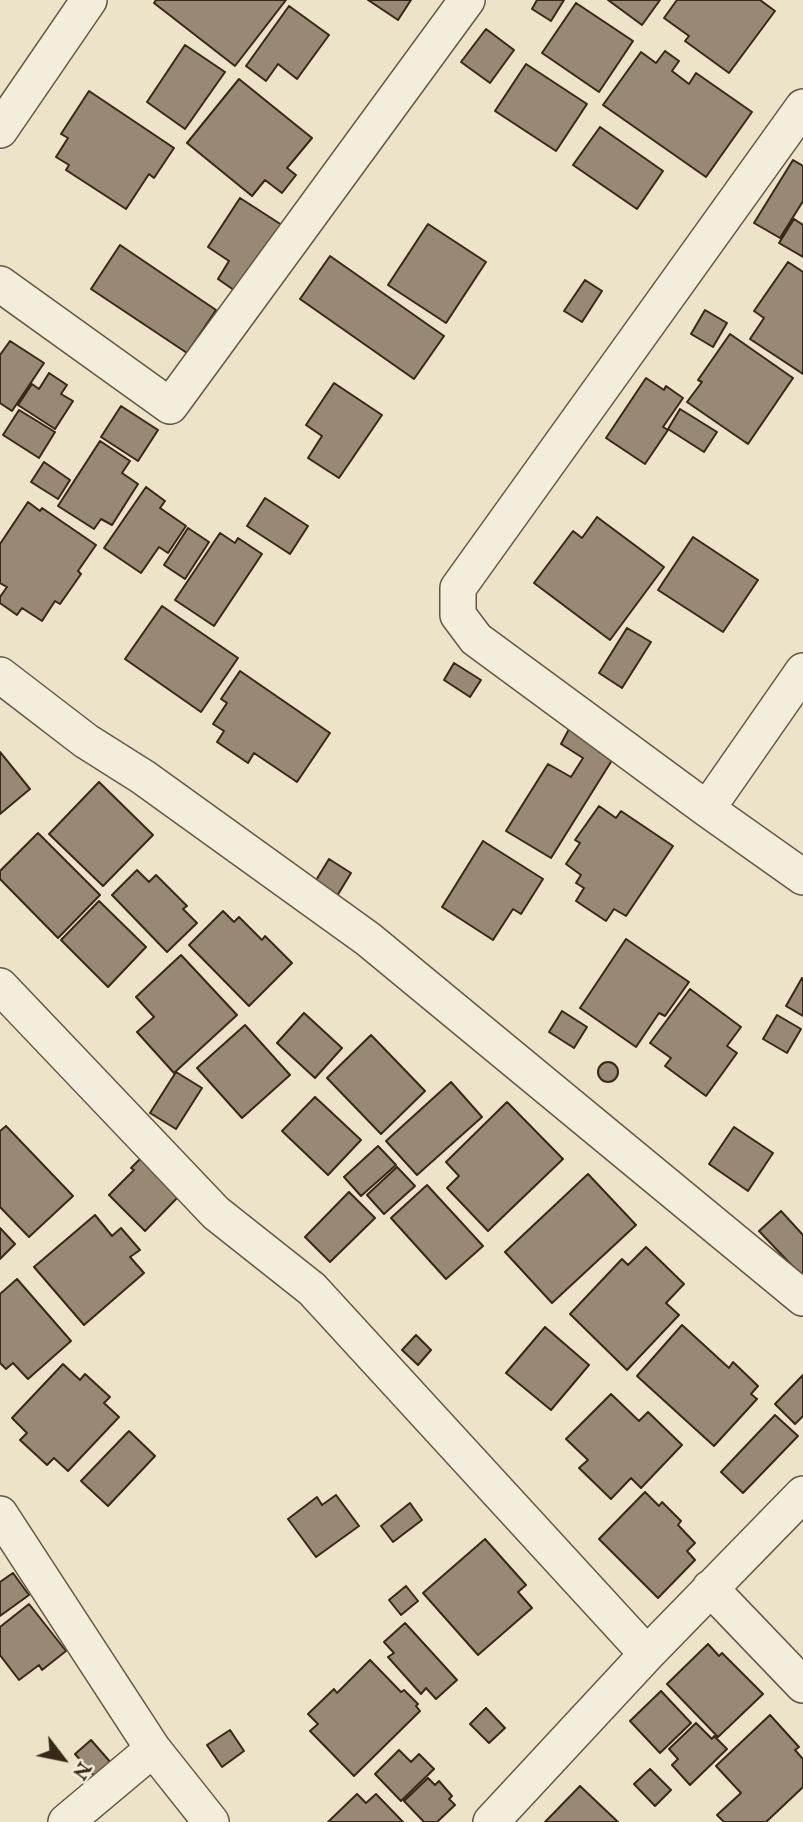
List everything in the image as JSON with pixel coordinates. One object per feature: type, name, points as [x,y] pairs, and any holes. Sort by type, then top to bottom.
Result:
[{"type":"street","points":[[0,130],[89,0]]},
{"type":"street","points":[[0,284],[170,405],[467,0]]},
{"type":"street","points":[[803,107],[458,587],[458,615],[477,639],[803,877]]},
{"type":"street","points":[[707,809],[803,671]]},
{"type":"street","points":[[0,675],[86,741],[143,777],[368,939],[803,1298]]},
{"type":"street","points":[[0,986],[216,1213],[312,1289],[647,1654]]},
{"type":"street","points":[[501,1818],[647,1654],[803,1494]]},
{"type":"street","points":[[0,1514],[153,1749],[211,1822]]},
{"type":"street","points":[[710,1588],[803,1685]]},
{"type":"street","points":[[66,1822],[153,1749]]},
{"type":"building","points":[[156,0],[286,0],[235,66],[154,3]]},
{"type":"building","points":[[368,0],[411,0],[398,20]]},
{"type":"building","points":[[537,0],[564,0],[551,21],[532,9]]},
{"type":"building","points":[[608,0],[660,0],[642,25]]},
{"type":"building","points":[[677,0],[760,0],[775,11],[729,73],[685,41],[689,36],[664,18]]},
{"type":"building","points":[[576,3],[633,41],[599,92],[542,53]]},
{"type":"building","points":[[289,6],[329,35],[297,79],[278,64],[266,81],[246,66]]},
{"type":"building","points":[[486,29],[514,50],[490,83],[461,62]]},
{"type":"building","points":[[185,45],[225,72],[185,129],[147,102]]},
{"type":"building","points":[[665,51],[679,61],[672,71],[689,84],[696,73],[752,112],[706,177],[603,105],[641,52],[656,63]]},
{"type":"building","points":[[526,64],[587,104],[556,151],[495,111]]},
{"type":"building","points":[[239,79],[312,138],[287,168],[296,175],[282,193],[265,180],[252,196],[187,143]]},
{"type":"building","points":[[89,91],[174,148],[154,178],[149,174],[126,209],[66,170],[69,165],[56,157],[68,138],[61,134]]},
{"type":"building","points":[[600,127],[663,171],[637,209],[573,165]]},
{"type":"building","points":[[793,160],[803,166],[803,201],[780,238],[754,223]]},
{"type":"building","points":[[240,198],[285,227],[241,295],[218,279],[229,261],[208,247]]},
{"type":"building","points":[[794,219],[803,225],[803,257],[779,243]]},
{"type":"building","points":[[428,224],[486,262],[446,323],[388,285]]},
{"type":"building","points":[[120,245],[216,310],[187,353],[91,289]]},
{"type":"building","points":[[330,256],[444,336],[414,379],[300,299]]},
{"type":"building","points":[[788,262],[803,272],[803,374],[750,339],[764,318],[754,311]]},
{"type":"building","points":[[585,280],[602,291],[582,322],[564,311]]},
{"type":"building","points":[[705,310],[727,323],[713,347],[691,334]]},
{"type":"building","points":[[730,334],[793,378],[748,444],[687,402],[702,382],[698,380]]},
{"type":"building","points":[[10,341],[44,363],[12,411],[0,403],[0,355]]},
{"type":"building","points":[[49,373],[67,385],[61,394],[73,401],[55,429],[18,405],[32,384],[39,389]]},
{"type":"building","points":[[646,378],[664,390],[666,386],[683,398],[663,427],[668,430],[645,464],[606,438]]},
{"type":"building","points":[[334,383],[382,415],[339,478],[308,458],[322,436],[306,425]]},
{"type":"building","points":[[121,406],[158,430],[138,461],[101,437]]},
{"type":"building","points":[[680,409],[717,432],[704,452],[668,429]]},
{"type":"building","points":[[19,410],[55,432],[39,458],[3,435]]},
{"type":"building","points":[[100,441],[130,461],[122,473],[138,484],[112,525],[101,519],[94,529],[58,506]]},
{"type":"building","points":[[44,462],[70,480],[58,499],[31,482]]},
{"type":"building","points":[[146,487],[165,501],[160,508],[186,526],[168,553],[159,547],[141,573],[104,548]]},
{"type":"building","points":[[265,498],[308,526],[290,554],[247,526]]},
{"type":"building","points":[[28,502],[40,511],[42,508],[96,545],[78,571],[81,574],[60,604],[55,601],[42,621],[22,608],[17,615],[0,603],[0,597],[7,587],[0,583],[0,544]]},
{"type":"building","points":[[597,517],[664,567],[610,640],[534,583],[573,531],[582,538]]},
{"type":"building","points":[[188,528],[209,542],[185,579],[164,565]]},
{"type":"building","points":[[220,533],[235,543],[238,538],[262,554],[214,626],[175,600]]},
{"type":"building","points":[[693,537],[758,580],[723,632],[658,590]]},
{"type":"building","points":[[162,606],[238,658],[201,712],[125,659]]},
{"type":"building","points":[[627,628],[651,642],[622,688],[599,673]]},
{"type":"building","points":[[454,663],[481,680],[470,697],[444,680]]},
{"type":"building","points":[[240,671],[330,733],[297,782],[254,753],[248,763],[217,742],[224,731],[213,724],[227,703],[221,699]]},
{"type":"building","points":[[569,729],[614,757],[551,858],[506,831],[548,764],[571,777],[583,758],[561,744]]},
{"type":"building","points":[[0,752],[30,789],[0,814]]},
{"type":"building","points":[[99,782],[153,835],[103,886],[49,834]]},
{"type":"building","points":[[599,806],[616,818],[621,811],[673,846],[626,916],[614,909],[606,921],[576,901],[584,888],[576,883],[581,875],[566,864],[580,843],[575,840]]},
{"type":"building","points":[[38,833],[100,895],[58,938],[0,879],[0,871]]},
{"type":"building","points":[[483,841],[543,879],[521,914],[513,909],[493,940],[442,907]]},
{"type":"building","points":[[329,859],[351,873],[337,896],[315,882]]},
{"type":"building","points":[[137,870],[149,882],[156,875],[187,906],[183,909],[197,923],[167,952],[112,895]]},
{"type":"building","points":[[99,901],[146,947],[108,987],[61,940]]},
{"type":"building","points":[[223,911],[234,922],[239,917],[262,940],[265,936],[292,963],[249,1006],[189,945]]},
{"type":"building","points":[[626,939],[689,982],[665,1016],[659,1013],[636,1047],[580,1008]]},
{"type":"building","points":[[181,955],[237,1015],[174,1073],[137,1032],[154,1017],[136,997]]},
{"type":"building","points":[[803,979],[803,1016],[786,1006]]},
{"type":"building","points":[[690,989],[741,1027],[727,1046],[737,1053],[706,1096],[665,1066],[671,1058],[650,1043]]},
{"type":"building","points":[[562,1011],[587,1027],[574,1048],[549,1032]]},
{"type":"building","points":[[304,1013],[342,1048],[315,1078],[277,1043]]},
{"type":"building","points":[[777,1015],[801,1029],[787,1053],[763,1039]]},
{"type":"building","points":[[245,1025],[290,1075],[242,1118],[197,1068]]},
{"type":"building","points":[[371,1035],[425,1091],[381,1134],[327,1078]]},
{"type":"building","points":[[604,1062],[612,1062],[618,1072],[612,1082],[604,1082],[598,1076],[598,1068]]},
{"type":"building","points":[[176,1072],[202,1088],[176,1129],[150,1113]]},
{"type":"building","points":[[451,1082],[482,1117],[417,1175],[386,1141]]},
{"type":"building","points":[[315,1097],[361,1140],[328,1175],[282,1131]]},
{"type":"building","points":[[507,1102],[563,1159],[488,1231],[447,1188],[459,1176],[446,1162]]},
{"type":"building","points":[[6,1126],[73,1196],[29,1237],[0,1207],[0,1131]]},
{"type":"building","points":[[734,1127],[773,1153],[748,1191],[709,1164]]},
{"type":"building","points":[[378,1146],[396,1165],[361,1196],[344,1177]]},
{"type":"building","points":[[142,1157],[180,1195],[145,1231],[109,1195],[134,1170],[131,1168]]},
{"type":"building","points":[[397,1167],[415,1186],[384,1214],[367,1195]]},
{"type":"building","points":[[588,1174],[636,1225],[552,1303],[505,1252]]},
{"type":"building","points":[[427,1185],[483,1246],[446,1279],[391,1218]]},
{"type":"building","points":[[349,1192],[375,1218],[330,1262],[305,1237]]},
{"type":"building","points":[[781,1211],[803,1235],[801,1275],[759,1231]]},
{"type":"building","points":[[95,1215],[112,1236],[121,1228],[140,1250],[130,1257],[144,1273],[84,1325],[34,1267]]},
{"type":"building","points":[[0,1228],[15,1244],[0,1259]]},
{"type":"building","points":[[646,1247],[684,1284],[666,1303],[679,1315],[627,1370],[570,1314],[622,1259],[628,1265]]},
{"type":"building","points":[[17,1279],[71,1341],[28,1379],[13,1363],[6,1369],[0,1363],[0,1294]]},
{"type":"building","points":[[682,1325],[729,1368],[733,1362],[758,1386],[751,1394],[757,1399],[714,1446],[637,1376]]},
{"type":"building","points":[[545,1327],[589,1365],[551,1410],[506,1373]]},
{"type":"building","points":[[416,1335],[431,1350],[418,1365],[402,1350]]},
{"type":"building","points":[[63,1364],[80,1380],[85,1374],[110,1397],[104,1403],[119,1417],[68,1471],[54,1458],[47,1465],[20,1440],[27,1433],[12,1418]]},
{"type":"building","points":[[803,1375],[803,1416],[795,1424],[775,1404]]},
{"type":"building","points":[[611,1394],[639,1421],[648,1412],[682,1445],[641,1488],[631,1478],[611,1499],[579,1468],[588,1460],[566,1439]]},
{"type":"building","points":[[775,1415],[798,1436],[743,1493],[721,1472]]},
{"type":"building","points":[[129,1431],[155,1456],[108,1506],[81,1481]]},
{"type":"building","points":[[645,1492],[659,1506],[662,1502],[681,1521],[678,1525],[695,1543],[687,1551],[695,1560],[658,1598],[599,1539]]},
{"type":"building","points":[[336,1495],[359,1526],[316,1557],[288,1519],[317,1497],[322,1505]]},
{"type":"building","points":[[410,1503],[422,1520],[393,1542],[381,1526]]},
{"type":"building","points":[[485,1539],[526,1585],[518,1592],[532,1608],[478,1655],[423,1593]]},
{"type":"building","points":[[13,1573],[29,1595],[0,1616],[0,1582]]},
{"type":"building","points":[[406,1586],[418,1601],[401,1615],[389,1600]]},
{"type":"building","points":[[29,1604],[66,1651],[42,1670],[39,1665],[19,1680],[0,1655],[0,1627]]},
{"type":"building","points":[[405,1623],[457,1680],[436,1699],[426,1688],[421,1694],[388,1657],[394,1653],[384,1642]]},
{"type":"building","points":[[708,1644],[719,1656],[722,1653],[763,1694],[718,1737],[667,1684]]},
{"type":"building","points":[[370,1660],[401,1692],[404,1690],[418,1704],[416,1706],[420,1711],[354,1776],[310,1731],[318,1724],[308,1714],[334,1689],[337,1693]]},
{"type":"building","points":[[661,1691],[691,1723],[660,1753],[630,1721]]},
{"type":"building","points":[[486,1708],[505,1728],[489,1743],[470,1724]]},
{"type":"building","points":[[770,1715],[799,1747],[795,1750],[803,1759],[803,1787],[766,1822],[724,1822],[717,1815],[741,1793],[716,1766]]},
{"type":"building","points":[[696,1723],[727,1749],[690,1785],[672,1765],[678,1759],[669,1749]]},
{"type":"building","points":[[230,1730],[244,1751],[222,1767],[207,1745]]},
{"type":"building","points":[[91,1740],[112,1764],[96,1778],[75,1754]]},
{"type":"building","points":[[399,1750],[411,1762],[419,1754],[434,1769],[401,1801],[375,1774]]},
{"type":"building","points":[[650,1769],[671,1790],[655,1806],[634,1784]]},
{"type":"building","points":[[428,1778],[435,1785],[439,1781],[452,1796],[449,1799],[455,1805],[437,1822],[424,1822],[404,1801]]},
{"type":"building","points":[[580,1786],[618,1822],[545,1822]]},
{"type":"building","points":[[357,1794],[366,1803],[376,1794],[403,1822],[328,1822]]}]
